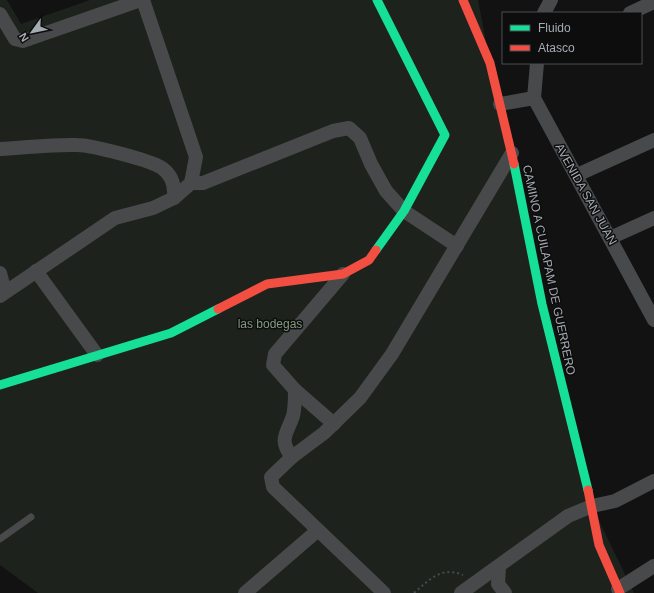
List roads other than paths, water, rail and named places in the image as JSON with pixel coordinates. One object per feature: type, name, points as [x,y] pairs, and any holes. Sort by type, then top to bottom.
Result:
[{"type":"street","points":[[0,14],[15,39],[23,41],[142,0],[196,157],[191,183],[174,198],[153,208],[115,218],[3,294],[0,272]]},
{"type":"street","points":[[0,384],[170,333],[267,284],[343,274],[369,260],[404,211],[445,135],[377,0]]},
{"type":"street","name":"CAMINO A CUILAPAM DE GUERRERO","points":[[463,0],[490,63],[512,153],[542,304],[592,506],[600,545],[619,591]]},
{"type":"street","points":[[545,12],[551,0]]},
{"type":"street","points":[[632,12],[654,2]]},
{"type":"street","points":[[500,104],[534,98],[537,64]]},
{"type":"street","name":"AVENIDA SAN JUAN","points":[[534,98],[610,238],[648,296],[654,320]]},
{"type":"street","points":[[191,183],[203,183],[333,131],[349,128],[360,138],[371,164],[386,191],[404,211],[457,246]]},
{"type":"street","points":[[577,175],[654,140]]},
{"type":"street","points":[[0,149],[78,144],[137,158],[162,168],[172,179],[175,188],[174,198]]},
{"type":"street","points":[[384,593],[273,487],[270,477],[292,457],[334,424],[360,398],[392,354],[512,153]]},
{"type":"street","points":[[610,238],[654,218]]},
{"type":"street","points":[[36,271],[97,355]]},
{"type":"street","points":[[334,424],[295,390],[273,365],[275,354],[343,274]]},
{"type":"street","points":[[292,457],[285,448],[284,439],[293,414],[295,390]]},
{"type":"street","points":[[461,593],[568,516],[592,506],[615,501],[654,481]]},
{"type":"street","points":[[245,593],[318,531]]},
{"type":"street","points":[[619,591],[654,566]]},
{"type":"street","points":[[499,567],[498,584],[505,593]]},
{"type":"lane","points":[[0,539],[31,516]]},
{"type":"park label","name":"las bodegas","points":[[270,324]]}]
